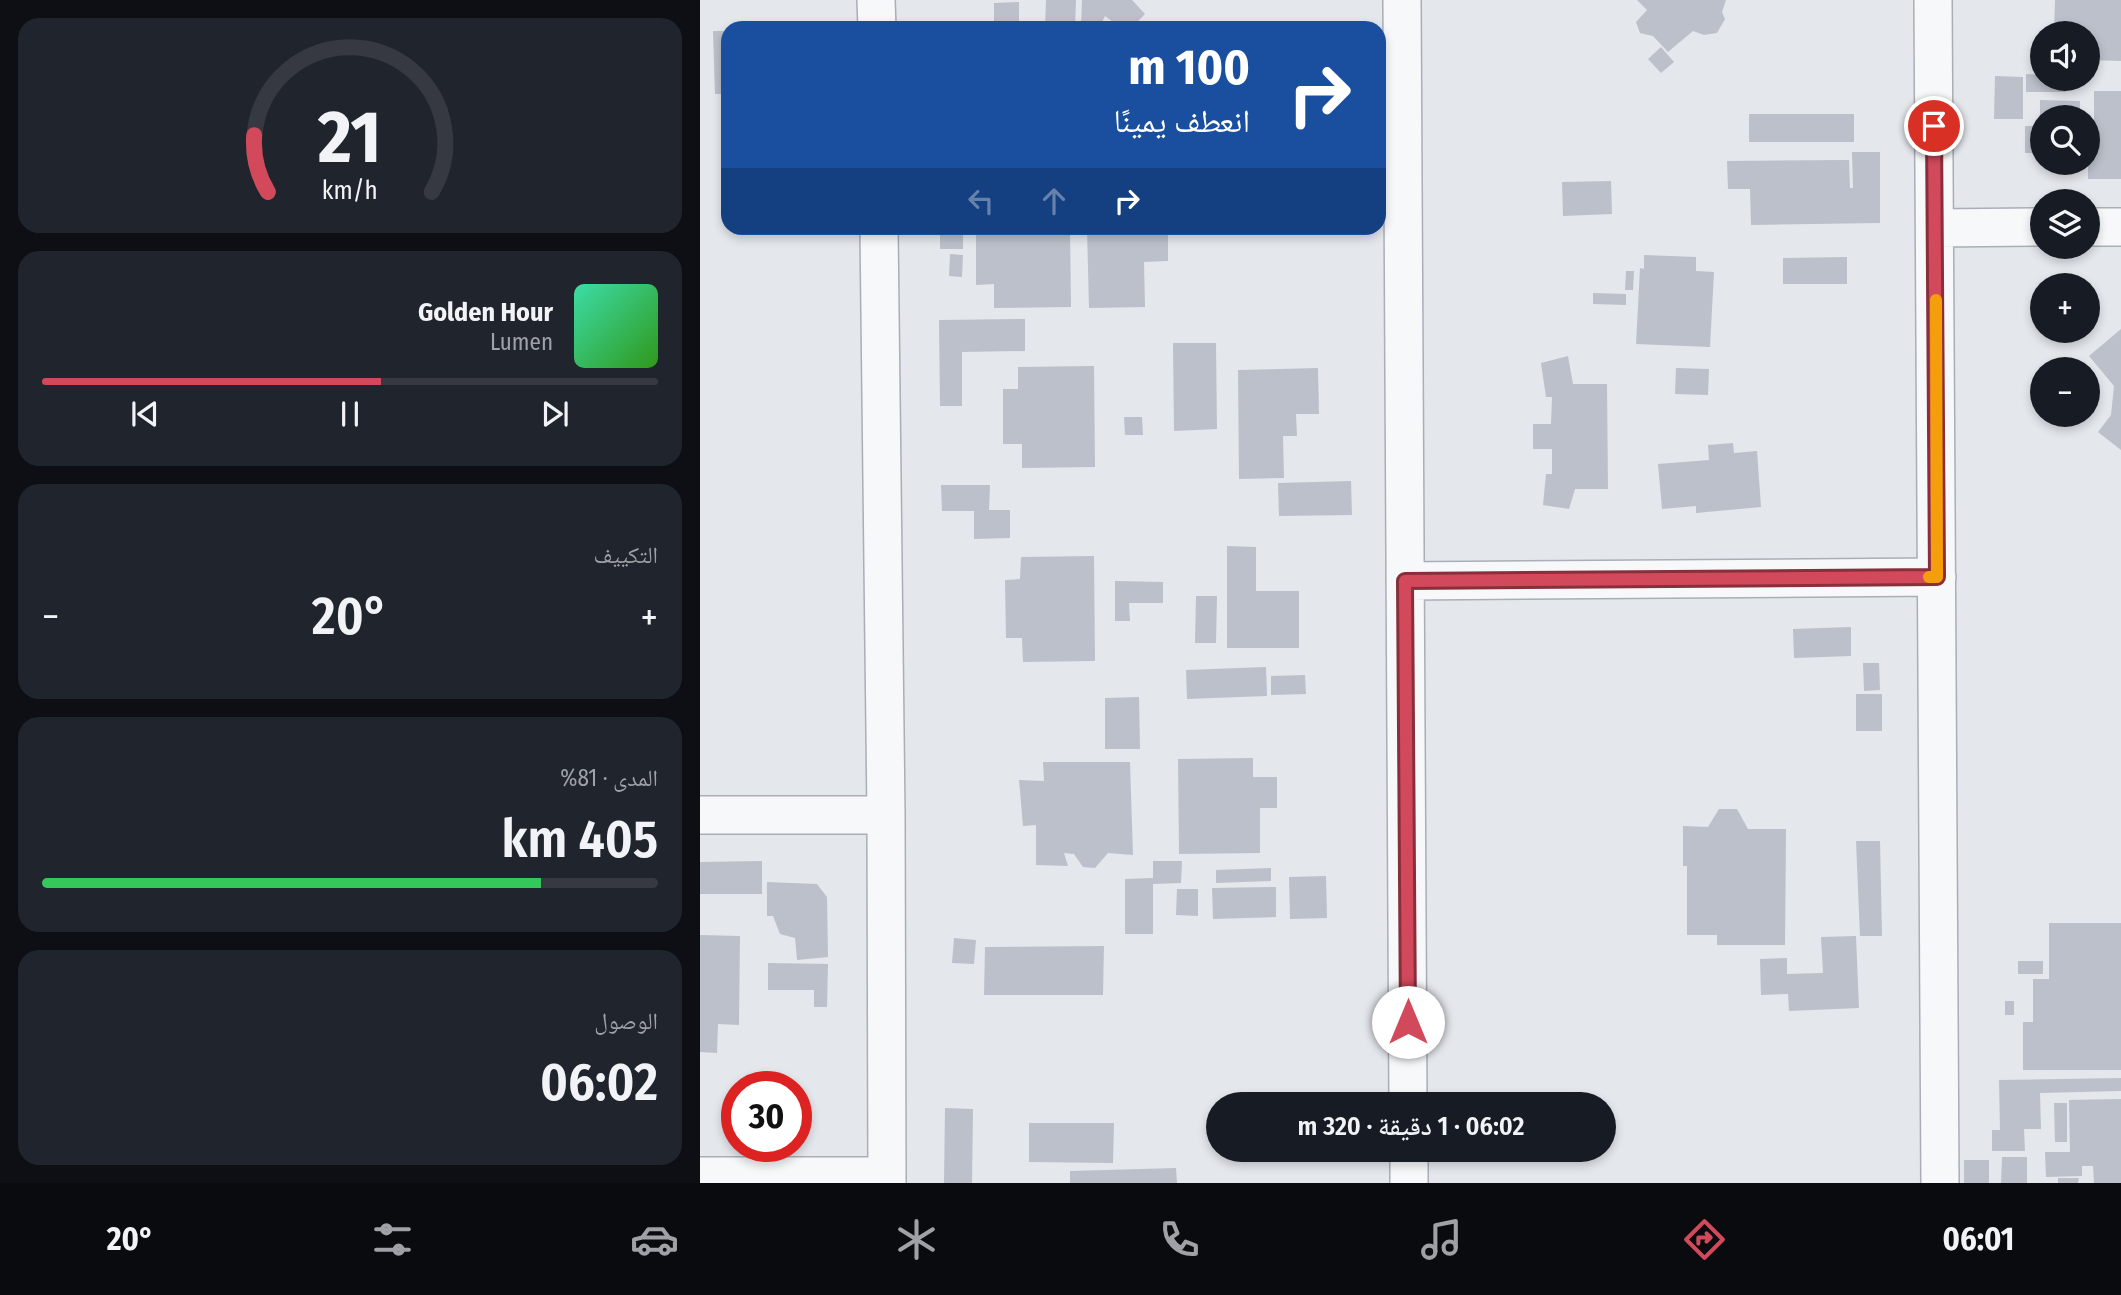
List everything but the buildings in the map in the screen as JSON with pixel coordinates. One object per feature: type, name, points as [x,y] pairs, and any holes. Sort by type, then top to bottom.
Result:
[{"type":"street","points":[[876,0],[877,21]]},
{"type":"street","points":[[1402,0],[1408,1092]]},
{"type":"street","points":[[1933,0],[1940,1183]]},
{"type":"street","points":[[1935,228],[2030,227]]},
{"type":"street","points":[[2100,227],[2121,227]]},
{"type":"street","points":[[700,1176],[887,1180],[879,235]]},
{"type":"street","points":[[1405,581],[1937,577]]},
{"type":"street","points":[[700,815],[886,815]]},
{"type":"street","points":[[1409,1162],[1409,1183]]},
{"type":"slow traffic","points":[[1929,577],[1937,577],[1936,300]]},
{"type":"route","points":[[1408,1022],[1405,581],[1937,577],[1934,126]]}]
